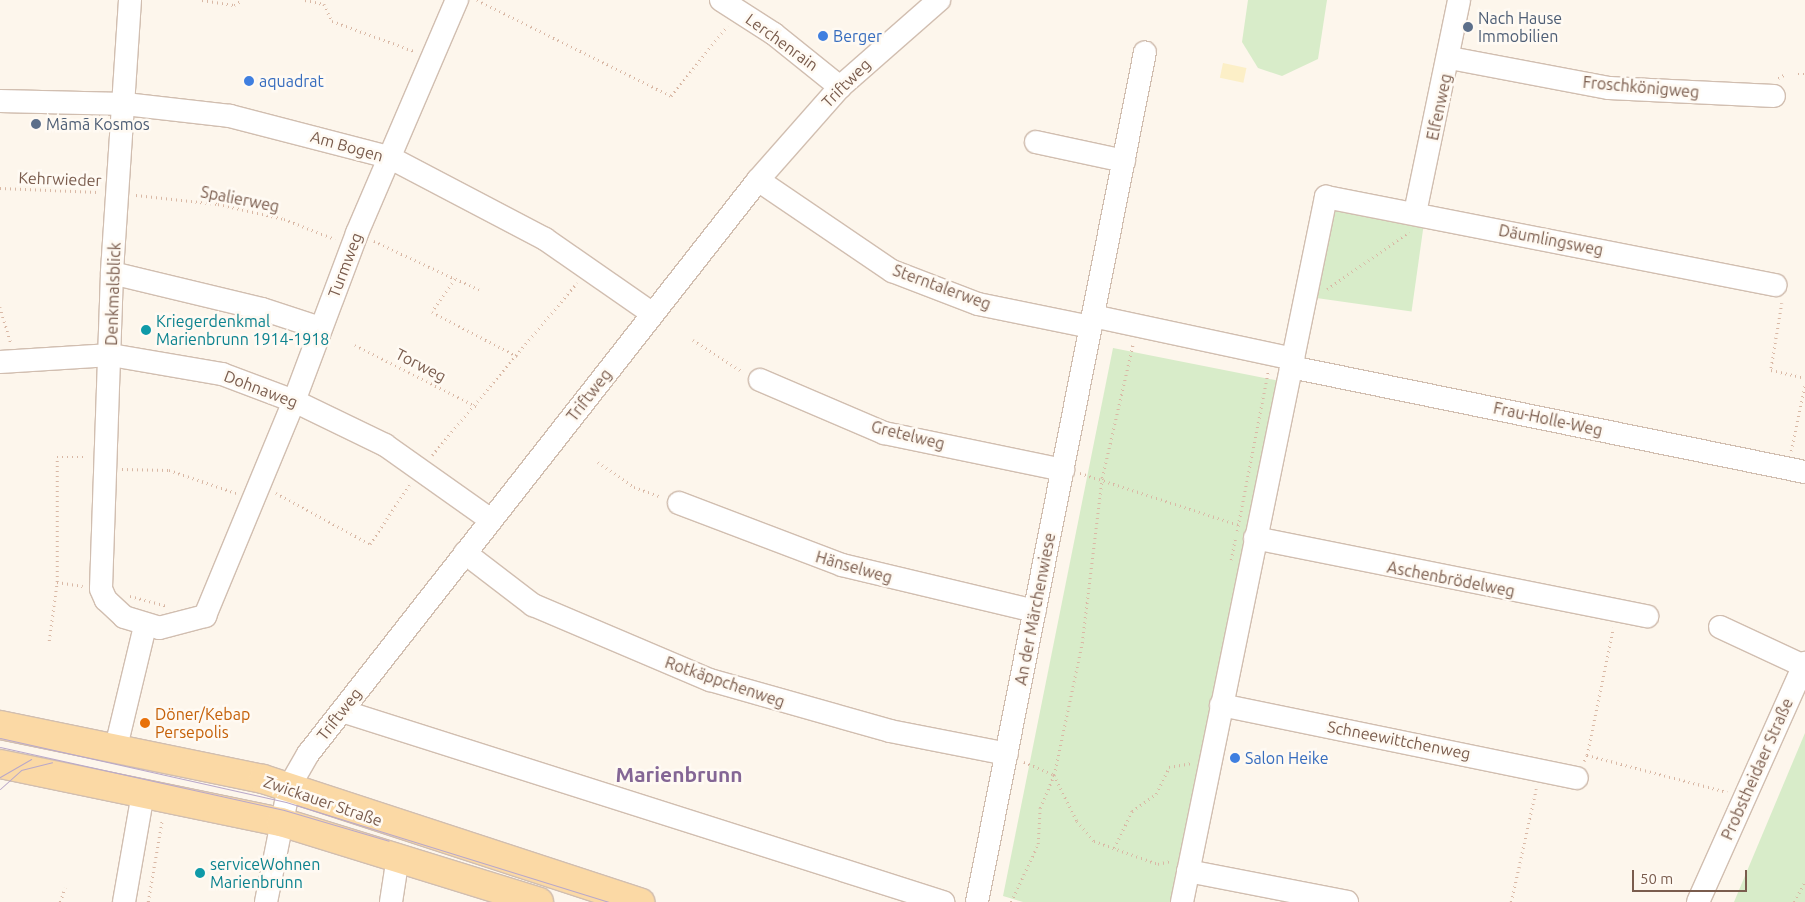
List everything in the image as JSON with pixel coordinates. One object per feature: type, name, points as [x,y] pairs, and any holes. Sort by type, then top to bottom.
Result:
[{"type":"main road","name":"Zwickauer Straße","points":[[0,725],[116,747],[289,787],[640,902]]},
{"type":"main road","name":"Zwickauer Straße","points":[[0,764],[281,822],[539,902]]},
{"type":"street","name":"Denkmalsblick","points":[[130,0],[125,104],[112,273],[109,462],[101,589],[116,611],[145,626]]},
{"type":"street","name":"Turmweg","points":[[145,626],[178,626],[205,616],[294,401],[352,245],[430,57],[457,0]]},
{"type":"street","name":"Triftweg","points":[[266,902],[289,787],[342,711],[758,180],[840,87],[939,0]]},
{"type":"street","name":"Elfenweg","points":[[1418,214],[1450,58],[1459,0]]},
{"type":"street","name":"Lerchenrain","points":[[730,5],[840,87]]},
{"type":"street","name":"An der Märchenwiese","points":[[977,902],[1145,52]]},
{"type":"street","name":"Froschkönigweg","points":[[1450,58],[1609,88],[1774,96]]},
{"type":"street","name":"Am Bogen","points":[[0,101],[125,104],[230,116],[389,157],[502,214],[589,268],[653,314]]},
{"type":"street","points":[[1036,142],[1124,161]]},
{"type":"street","name":"Sterntalerweg","points":[[758,180],[892,271],[978,304],[1092,321]]},
{"type":"street","name":"Däumlingsweg","points":[[1305,303],[1326,197],[1775,285]]},
{"type":"street","points":[[112,273],[262,309],[320,328]]},
{"type":"street","points":[[1182,902],[1256,533],[1305,303]]},
{"type":"street","points":[[1092,321],[1292,363]]},
{"type":"street","name":"Dohnaweg","points":[[10,362],[111,355],[222,374],[294,401],[363,433],[420,468],[491,520]]},
{"type":"street","name":"Frau-Holle-Weg","points":[[1292,363],[1796,470]]},
{"type":"street","name":"Gretelweg","points":[[760,380],[884,433],[1063,470]]},
{"type":"street","name":"Hänselweg","points":[[679,503],[842,565],[1034,611]]},
{"type":"street","name":"Aschenbrödelweg","points":[[1256,533],[1647,616]]},
{"type":"street","name":"Rotkäppchenweg","points":[[465,553],[533,605],[710,680],[890,731],[1007,754]]},
{"type":"street","points":[[116,747],[145,626]]},
{"type":"street","points":[[1720,627],[1804,665]]},
{"type":"street","name":"Probstheidaer Straße","points":[[1698,902],[1743,797],[1804,665]]},
{"type":"street","name":"Schneewittchenweg","points":[[1221,704],[1577,778]]},
{"type":"street","points":[[342,711],[943,902]]},
{"type":"street","points":[[124,902],[154,795]]},
{"type":"street","points":[[391,902],[398,857]]},
{"type":"street","points":[[1189,867],[1348,902]]},
{"type":"path","points":[[202,0],[234,5],[242,0]]},
{"type":"path","points":[[305,0],[324,4],[332,21],[430,57]]},
{"type":"path","points":[[477,0],[671,96],[730,5]]},
{"type":"path","points":[[1798,74],[1805,74]]},
{"type":"path","name":"Kehrwieder","points":[[0,188],[118,193]]},
{"type":"path","name":"Spalierweg","points":[[118,193],[218,204],[284,219],[352,245]]},
{"type":"path","points":[[1305,303],[1418,226],[1418,214]]},
{"type":"path","points":[[374,241],[479,290]]},
{"type":"path","points":[[49,641],[57,582],[57,458],[109,462],[170,470],[256,491],[370,544],[420,468],[476,406],[589,268]]},
{"type":"path","points":[[455,279],[432,312],[517,356]]},
{"type":"path","points":[[1775,285],[1783,305],[1771,370],[1805,378]]},
{"type":"path","points":[[0,308],[10,362]]},
{"type":"path","points":[[693,340],[760,380]]},
{"type":"path","points":[[1010,902],[1038,844],[1040,808],[1054,775],[1082,643],[1102,478],[1133,344]]},
{"type":"path","name":"Torweg","points":[[355,345],[476,406]]},
{"type":"path","points":[[1796,470],[1805,384]]},
{"type":"path","points":[[598,462],[634,487],[679,503]]},
{"type":"path","points":[[1063,470],[1102,478],[1168,504],[1256,533]]},
{"type":"path","points":[[1577,778],[1587,755],[1616,610]]},
{"type":"path","points":[[1007,754],[1054,775],[1077,821],[1094,841],[1158,864],[1189,867]]},
{"type":"path","points":[[1587,755],[1743,797]]},
{"type":"path","points":[[1114,848],[1132,811],[1156,794],[1169,767],[1191,763]]},
{"type":"path","points":[[1511,902],[1540,769]]},
{"type":"path","points":[[148,902],[154,795]]},
{"type":"path","points":[[1794,902],[1805,881]]},
{"type":"path","points":[[60,902],[65,888]]},
{"type":"green space","points":[[1248,0],[1327,0],[1318,59],[1282,76],[1258,68],[1242,42]]},
{"type":"green space","points":[[1329,209],[1424,222],[1412,311],[1316,298]]},
{"type":"green space","points":[[1113,348],[1280,381],[1176,902],[1023,902],[1003,896]]},
{"type":"green space","points":[[1805,733],[1805,902],[1734,902]]},
{"type":"sand","points":[[1223,63],[1246,68],[1243,83],[1220,78]]},
{"type":"tram line","points":[[0,738],[286,802],[609,902]]},
{"type":"tram line","points":[[0,747],[284,810],[389,841]]},
{"type":"tram line","points":[[0,777],[31,759]]},
{"type":"tram line","points":[[0,789],[21,770],[52,762]]},
{"type":"place","name":"Nach Hause Immobilien","points":[[1468,27]]},
{"type":"place","name":"Berger","points":[[823,36]]},
{"type":"place","name":"aquadrat","points":[[249,81]]},
{"type":"place","name":"Mãmã Kosmos","points":[[36,124]]},
{"type":"place","name":"Kriegerdenkmal Marienbrunn 1914-1918","points":[[146,330]]},
{"type":"place","name":"Döner/Kebap Persepolis","points":[[145,723]]},
{"type":"place","name":"Salon Heike","points":[[1235,758]]},
{"type":"place","name":"serviceWohnen Marienbrunn","points":[[200,873]]},
{"type":"district","name":"Marienbrunn","points":[[679,774]]}]
